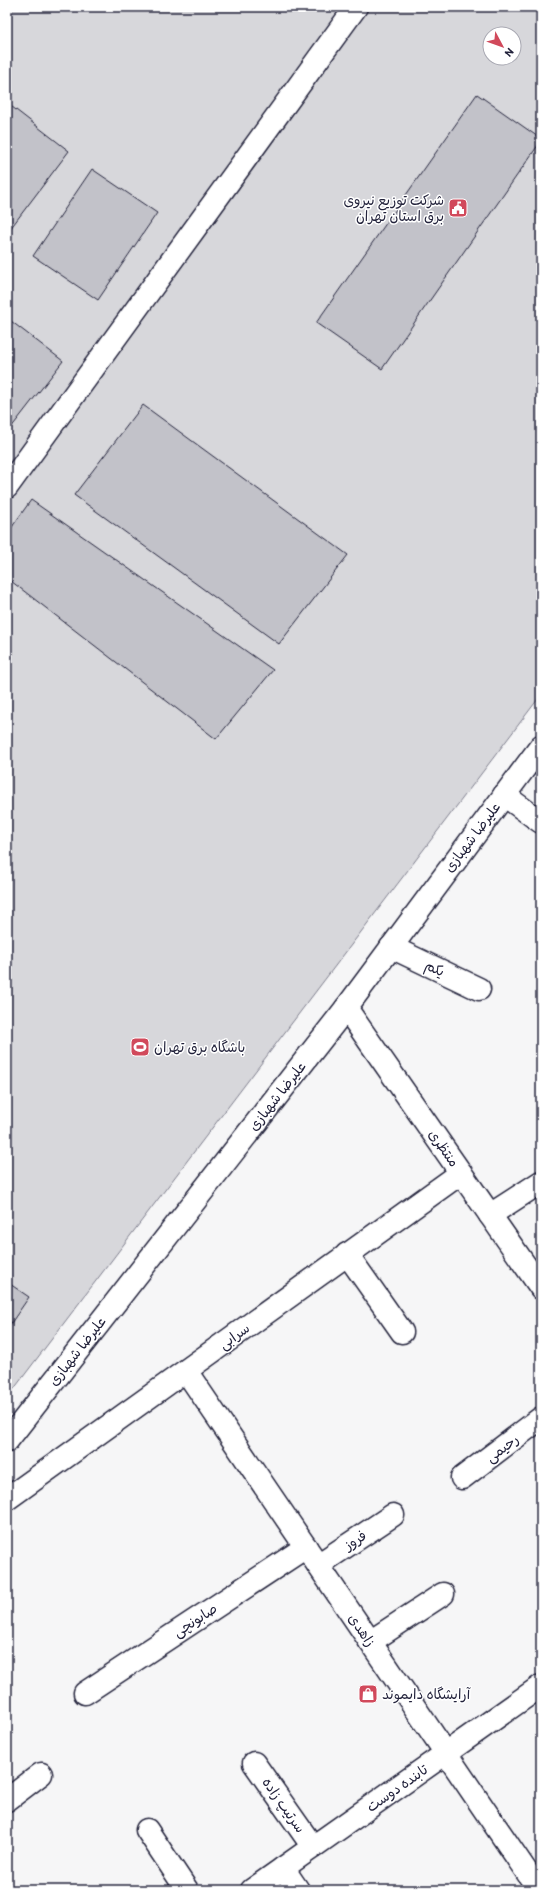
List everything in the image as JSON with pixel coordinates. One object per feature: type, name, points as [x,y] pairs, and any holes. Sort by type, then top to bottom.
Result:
[{"type":"street","points":[[7,487],[356,7]]},
{"type":"street","name":"علیرضا شهبازی","points":[[7,1441],[346,1008],[541,746]]},
{"type":"street","points":[[504,795],[541,822]]},
{"type":"street","name":"یکم","points":[[390,947],[479,989]]},
{"type":"street","name":"منتظری","points":[[346,1008],[541,1288]]},
{"type":"street","name":"سرابی","points":[[7,1499],[461,1173]]},
{"type":"street","points":[[490,1215],[541,1182]]},
{"type":"street","points":[[347,1254],[402,1332]]},
{"type":"street","name":"زاهدی","points":[[186,1370],[539,1890]]},
{"type":"street","name":"رحیمی","points":[[462,1478],[541,1418]]},
{"type":"street","name":"فروز","points":[[312,1556],[393,1515]]},
{"type":"street","name":"صابونچی","points":[[85,1693],[312,1556]]},
{"type":"street","points":[[370,1642],[443,1594]]},
{"type":"street","name":"تابنده دوست","points":[[252,1890],[541,1686]]},
{"type":"street","name":"سرتیپ زاده","points":[[254,1763],[313,1847]]},
{"type":"street","points":[[7,1800],[41,1774]]},
{"type":"street","points":[[147,1830],[187,1890]]},
{"type":"street","points":[[283,1868],[298,1890]]},
{"type":"shaded area","name":"باشگاه برق تهران","points":[[7,7],[541,7],[541,695],[7,1398]]},
{"type":"building","points":[[477,94],[541,139],[541,141],[382,369],[316,323]]},
{"type":"building","points":[[7,103],[69,151],[7,233]]},
{"type":"building","points":[[92,169],[157,213],[98,300],[33,256]]},
{"type":"building","points":[[7,318],[63,361],[7,433]]},
{"type":"building","points":[[143,405],[348,555],[279,644],[74,495]]},
{"type":"building","points":[[31,500],[273,670],[216,739],[7,578],[7,534]]},
{"type":"building","points":[[7,1282],[29,1297],[7,1329]]},
{"type":"place","name":"شرکت توزیع نیروی برق استان تهران","points":[[458,208]]},
{"type":"place","name":"باشگاه برق تهران","points":[[140,1047]]},
{"type":"place","name":"آرایشگاه دایموند","points":[[368,1694]]}]
